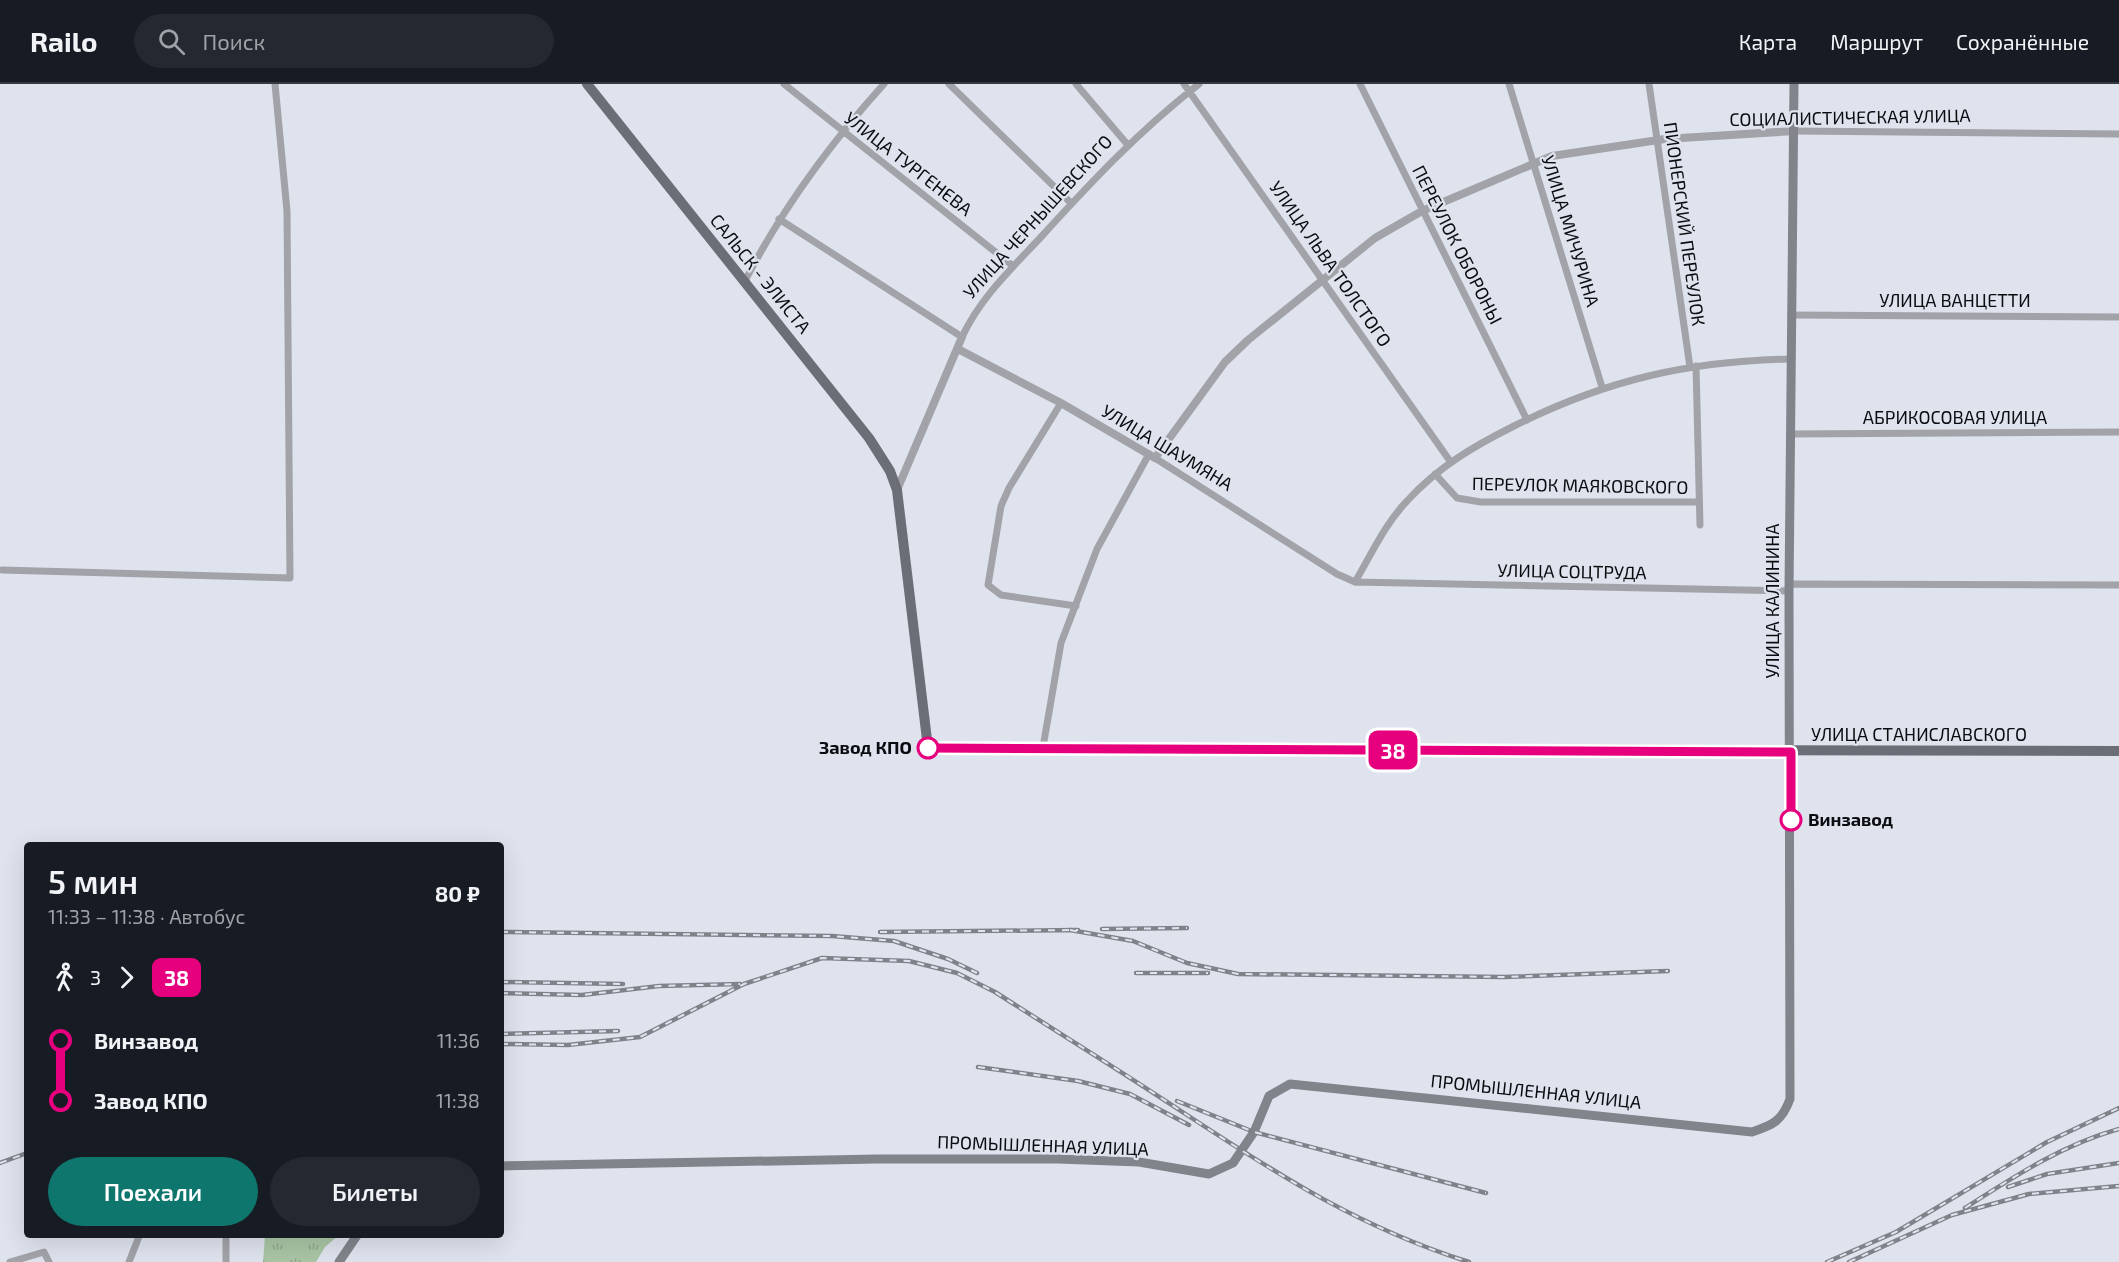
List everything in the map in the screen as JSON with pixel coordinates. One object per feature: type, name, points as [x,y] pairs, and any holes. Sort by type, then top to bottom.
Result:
[{"type":"main road","name":"САЛЬСК - ЭЛИСТА","points":[[587,84],[869,438],[890,471],[897,490]]},
{"type":"main road","name":"УЛИЦА КАЛИНИНА","points":[[1783,1117],[1790,1099],[1789,587],[1794,84]]},
{"type":"main road","name":"УЛИЦА СТАНИСЛАВСКОГО","points":[[897,490],[928,748],[1791,752],[2119,751]]},
{"type":"main road","name":"ПРОМЫШЛЕННАЯ УЛИЦА","points":[[504,1166],[878,1159],[1058,1159],[1139,1161],[1209,1174],[1222,1171],[1238,1157],[1254,1132],[1269,1096],[1290,1084],[1752,1132],[1773,1125],[1783,1117]]},
{"type":"main road","points":[[339,1262],[355,1238]]},
{"type":"street","points":[[2,570],[290,578],[287,211],[273,88],[275,84]]},
{"type":"street","name":"УЛИЦА ТУРГЕНЕВА","points":[[784,84],[1013,266]]},
{"type":"street","points":[[745,281],[779,219],[843,132],[884,84]]},
{"type":"street","points":[[949,84],[1070,202]]},
{"type":"street","points":[[1076,84],[1127,144]]},
{"type":"street","name":"УЛИЦА ЛЬВА ТОЛСТОГО","points":[[1184,84],[1450,461]]},
{"type":"street","name":"УЛИЦА ЧЕРНЫШЕВСКОГО","points":[[897,490],[973,313],[1070,202],[1127,144],[1198,84]]},
{"type":"street","name":"ПЕРЕУЛОК ОБОРОНЫ","points":[[1360,84],[1527,420]]},
{"type":"street","name":"УЛИЦА МИЧУРИНА","points":[[1509,84],[1602,387]]},
{"type":"street","name":"ПИОНЕРСКИЙ ПЕРЕУЛОК","points":[[1649,84],[1693,367]]},
{"type":"street","name":"СОЦИАЛИСТИЧЕСКАЯ УЛИЦА","points":[[1043,747],[1061,643],[1097,549],[1152,456],[1225,362],[1322,278],[1374,238],[1422,211],[1552,156],[1657,140],[1794,131],[2119,134]]},
{"type":"street","points":[[779,219],[962,337]]},
{"type":"street","name":"УЛИЦА ВАНЦЕТТИ","points":[[1791,315],[2119,317]]},
{"type":"street","name":"УЛИЦА ШАУМЯНА","points":[[958,349],[1061,403],[1152,456],[1337,574],[1355,582]]},
{"type":"street","points":[[1355,582],[1405,502],[1450,461],[1527,420],[1602,387],[1734,360],[1791,359]]},
{"type":"street","name":"ПЕРЕУЛОК МАЯКОВСКОГО","points":[[1693,367],[1700,525]]},
{"type":"street","points":[[1061,403],[1009,488],[1001,506],[988,585],[1001,595],[1076,606]]},
{"type":"street","name":"АБРИКОСОВАЯ УЛИЦА","points":[[1790,434],[2119,432]]},
{"type":"street","name":"ПЕРЕУЛОК МАЯКОВСКОГО","points":[[1435,474],[1457,498],[1481,502],[1699,502]]},
{"type":"street","name":"УЛИЦА СОЦТРУДА","points":[[1355,582],[1789,587],[2119,585]]},
{"type":"street","points":[[129,1262],[138,1238]]},
{"type":"street","points":[[226,1238],[226,1262]]},
{"type":"street","points":[[10,1262],[44,1252],[49,1262]]},
{"type":"green space","points":[[265,1238],[336,1238],[325,1247],[316,1262],[263,1262]]},
{"type":"railway","points":[[1102,929],[1187,928]]},
{"type":"railway","points":[[1070,930],[1133,941],[1187,963],[1238,974],[1504,977],[1668,971]]},
{"type":"railway","points":[[880,932],[1078,930]]},
{"type":"railway","points":[[504,932],[832,936],[894,941],[948,959],[977,973]]},
{"type":"railway","points":[[504,1044],[568,1045],[640,1037],[744,984],[822,958],[909,961],[957,973],[995,992],[1255,1159],[1322,1199],[1392,1233],[1469,1262]]},
{"type":"railway","points":[[1136,973],[1208,973]]},
{"type":"railway","points":[[504,982],[623,984]]},
{"type":"railway","points":[[504,993],[582,995],[659,986],[740,984]]},
{"type":"railway","points":[[504,1034],[618,1031]]},
{"type":"railway","points":[[978,1067],[1078,1081],[1130,1094],[1189,1125]]},
{"type":"railway","points":[[1177,1101],[1254,1132],[1486,1193]]},
{"type":"railway","points":[[1827,1262],[1896,1232],[2047,1142],[2119,1108]]},
{"type":"railway","points":[[1965,1208],[2058,1153],[2119,1129]]},
{"type":"railway","points":[[0,1163],[24,1154]]},
{"type":"railway","points":[[2008,1187],[2047,1174],[2119,1163]]},
{"type":"railway","points":[[1849,1262],[1952,1215],[2029,1194],[2119,1186]]},
{"type":"bus line","name":"38","points":[[928,748],[1791,752],[1791,820]]},
{"type":"place","name":"Завод КПО","points":[[928,748]]},
{"type":"place","name":"Винзавод","points":[[1791,820]]}]
